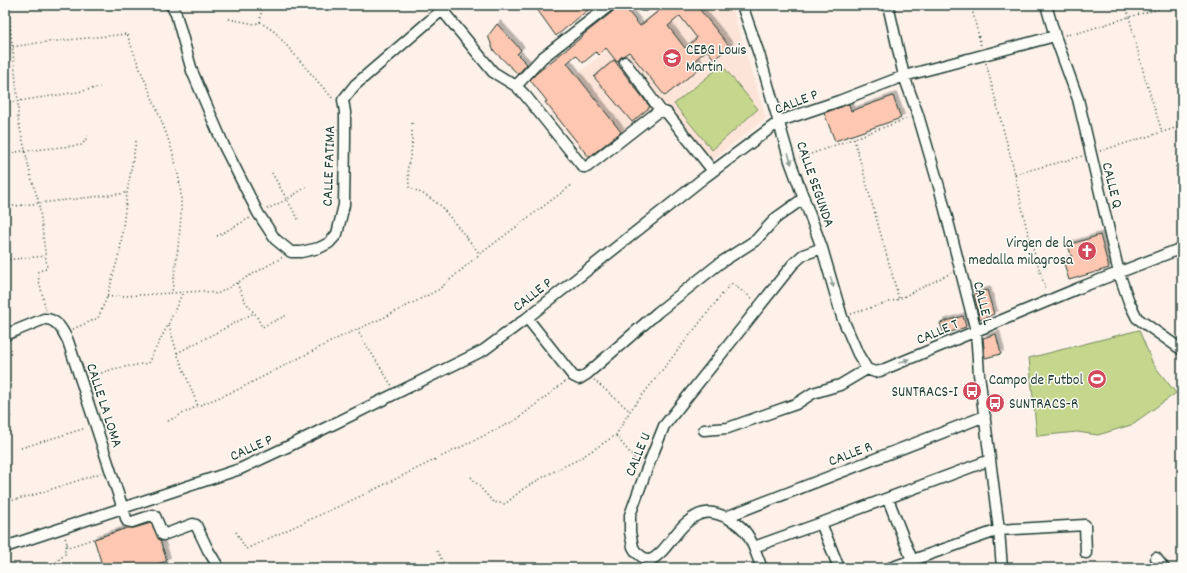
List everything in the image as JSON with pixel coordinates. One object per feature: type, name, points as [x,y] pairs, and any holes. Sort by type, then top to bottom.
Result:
[{"type":"street","points":[[171,5],[176,14],[195,78],[224,146],[258,213],[275,239],[291,252]]},
{"type":"street","points":[[516,86],[542,58],[610,5]]},
{"type":"street","name":"CALLE SEGUNDA","points":[[742,5],[780,121],[790,161],[822,248],[842,318],[858,354],[867,369]]},
{"type":"street","name":"CALLE L","points":[[888,5],[904,76],[918,115],[940,190],[976,331],[1002,568]]},
{"type":"street","name":"CALLE Q","points":[[1046,5],[1055,36],[1078,99],[1119,273],[1129,302],[1137,318],[1182,350]]},
{"type":"street","points":[[442,7],[493,72],[516,86],[525,95],[583,167],[588,167],[656,113],[661,111]]},
{"type":"street","name":"CALLE FATIMA","points":[[291,252],[301,252],[319,248],[329,243],[337,234],[344,205],[345,112],[343,100],[355,85],[442,7]]},
{"type":"street","name":"CALLE P","points":[[5,547],[240,469],[484,350],[527,318],[713,171],[780,121],[839,101],[904,76],[1055,36]]},
{"type":"street","points":[[625,62],[661,111],[666,113],[713,171]]},
{"type":"street","points":[[527,318],[573,376],[579,379],[587,374],[658,312],[720,263],[756,240],[776,218],[804,198]]},
{"type":"street","name":"CALLE U","points":[[762,568],[754,546],[743,528],[726,517],[708,512],[693,517],[683,525],[661,553],[647,565],[636,552],[631,540],[630,515],[646,471],[667,421],[797,260],[822,248]]},
{"type":"street","name":"CALLE T","points":[[704,430],[728,428],[796,404],[814,393],[840,385],[867,369],[875,372],[880,371],[1048,301],[1182,248]]},
{"type":"street","points":[[5,335],[33,323],[49,319]]},
{"type":"street","name":"CALLE LA LOMA","points":[[49,319],[54,321],[64,333],[96,425],[122,508]]},
{"type":"street","name":"CALLE R","points":[[726,517],[985,416]]},
{"type":"street","points":[[754,546],[888,499],[990,460]]},
{"type":"street","points":[[888,499],[912,560]]},
{"type":"street","points":[[122,508],[127,521],[132,522],[151,515],[155,516],[163,535],[193,524],[196,525],[208,550],[219,568]]},
{"type":"street","points":[[821,523],[838,568]]},
{"type":"street","points":[[890,568],[999,530],[1085,525],[1086,553]]},
{"type":"street","points":[[1156,558],[1164,568]]},
{"type":"path","points":[[8,5],[18,101],[18,119],[39,203],[47,268],[37,272],[49,319]]},
{"type":"path","points":[[260,22],[262,5]]},
{"type":"path","points":[[971,5],[1015,174],[1026,226],[1048,301]]},
{"type":"path","points":[[1126,5],[1145,78],[1162,132]]},
{"type":"path","points":[[1055,36],[1078,33],[1174,5]]},
{"type":"path","points":[[229,18],[255,24],[260,22]]},
{"type":"path","points":[[260,22],[275,32],[345,112]]},
{"type":"path","points":[[5,48],[37,43],[127,34],[164,125],[174,156],[180,186],[180,220],[172,292]]},
{"type":"path","points":[[5,103],[100,87]]},
{"type":"path","points":[[790,161],[918,115]]},
{"type":"path","points":[[412,119],[412,146],[408,167],[409,186],[440,205],[480,254]]},
{"type":"path","points":[[1015,174],[1090,154],[1182,126]]},
{"type":"path","points":[[5,153],[82,145],[88,136]]},
{"type":"path","points":[[854,139],[900,298]]},
{"type":"path","points":[[64,333],[98,318],[107,297],[120,251],[127,193],[136,140]]},
{"type":"path","points":[[1176,166],[1182,196]]},
{"type":"path","points":[[272,173],[299,221]]},
{"type":"path","points":[[168,421],[198,406],[237,390],[340,337],[385,317],[438,290],[480,254],[574,184]]},
{"type":"path","points":[[217,236],[258,213],[286,200],[306,187]]},
{"type":"path","points":[[5,207],[127,193]]},
{"type":"path","points":[[107,297],[204,291],[217,294],[291,252]]},
{"type":"path","points":[[5,260],[45,256]]},
{"type":"path","points":[[842,318],[900,298],[960,269]]},
{"type":"path","points":[[237,283],[244,300],[256,315],[262,327],[287,315]]},
{"type":"path","points":[[471,477],[493,502],[505,504],[523,489],[579,459],[616,435],[630,411],[731,283],[761,305]]},
{"type":"path","points":[[81,380],[113,369],[148,363],[183,292]]},
{"type":"path","points":[[177,353],[254,313]]},
{"type":"path","points":[[168,325],[177,353],[198,406]]},
{"type":"path","points":[[357,330],[396,392]]},
{"type":"path","points":[[587,374],[630,411]]},
{"type":"path","points":[[236,532],[246,549],[266,540],[363,495],[516,420],[573,376]]},
{"type":"path","points":[[5,397],[11,416],[5,419]]},
{"type":"path","points":[[21,448],[96,425]]},
{"type":"path","points":[[616,435],[646,471]]},
{"type":"path","points":[[5,502],[34,495],[110,470]]},
{"type":"path","points":[[67,544],[69,547],[120,530]]},
{"type":"path","points":[[50,568],[65,554],[67,544],[64,535]]},
{"type":"path","points":[[437,550],[446,568]]},
{"type":"path","points":[[355,562],[360,568]]},
{"type":"shaded area","name":"CEBG Louis Martin","points":[[664,5],[731,5],[766,118],[708,163],[659,104],[589,161],[543,101]]},
{"type":"green space","points":[[722,65],[758,109],[712,150],[674,104]]},
{"type":"green space","name":"Campo de Futbol","points":[[1139,330],[1153,364],[1176,393],[1131,425],[1098,435],[1077,432],[1037,436],[1029,358]]},
{"type":"building","points":[[534,5],[594,5],[556,36]]},
{"type":"building","points":[[621,5],[623,5],[640,26],[666,5],[696,5],[730,47],[714,59],[707,50],[695,60],[701,67],[665,96],[629,52],[621,57],[617,62],[606,48],[599,55],[596,52],[583,63],[576,55],[567,63],[621,132],[589,157],[545,102],[547,101],[530,80]],"holes":[[[680,16],[697,38],[685,48],[668,26]]]},
{"type":"building","points":[[497,24],[521,50],[517,54],[527,64],[518,74],[494,51],[488,36]]},
{"type":"building","points":[[614,60],[650,107],[632,122],[594,77]]},
{"type":"building","points":[[893,96],[901,118],[835,141],[824,113],[849,104],[851,111]]},
{"type":"building","name":"Virgen de la medalla milagrosa","points":[[1100,235],[1109,268],[1069,280],[1063,260],[1072,258],[1068,245]]},
{"type":"building","points":[[987,290],[994,314],[980,320],[974,294]]},
{"type":"building","points":[[963,316],[966,327],[944,334],[940,323]]},
{"type":"building","points":[[996,334],[1001,354],[985,358],[983,338]]},
{"type":"building","points":[[151,523],[160,540],[167,561],[151,566],[151,568],[103,568],[94,539],[127,528],[134,528]]},
{"type":"place","name":"CEBG Louis Martin","points":[[672,58]]},
{"type":"place","name":"Virgen de la medalla milagrosa","points":[[1087,251]]},
{"type":"place","name":"Campo de Futbol","points":[[1097,379]]},
{"type":"place","name":"SUNTRACS-I","points":[[972,391]]},
{"type":"place","name":"SUNTRACS-R","points":[[995,403]]}]
